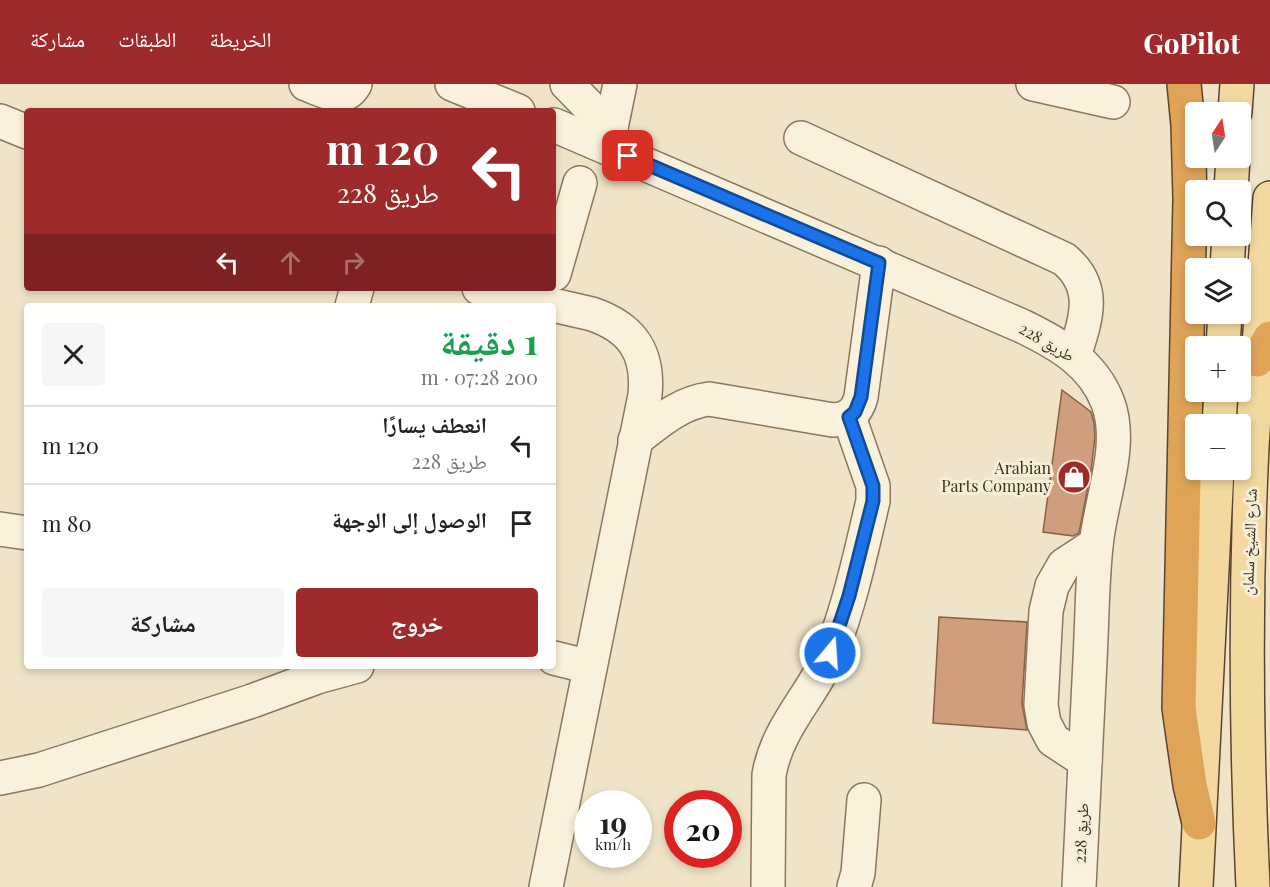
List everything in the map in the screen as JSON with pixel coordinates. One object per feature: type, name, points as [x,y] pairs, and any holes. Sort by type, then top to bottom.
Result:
[{"type":"highway","points":[[1184,84],[1188,125],[1190,199],[1179,708],[1183,747],[1199,823]]},
{"type":"main road","points":[[1236,102],[1237,84]]},
{"type":"main road","name":"شارع الشيخ سلمان","points":[[1252,887],[1248,797],[1249,535],[1264,349],[1270,198]]},
{"type":"main road","points":[[1196,887],[1216,480]]},
{"type":"lane","points":[[306,84],[336,95],[345,95],[355,84]]},
{"type":"lane","points":[[452,84],[511,108]]},
{"type":"lane","points":[[567,84],[609,138]]},
{"type":"lane","points":[[609,138],[620,84]]},
{"type":"lane","points":[[1033,84],[1113,102]]},
{"type":"lane","points":[[0,121],[24,131]]},
{"type":"lane","name":"طريق 228","points":[[556,125],[609,138],[879,263],[1022,326],[1049,339],[1074,356],[1089,369],[1101,386],[1109,404],[1113,424],[1113,444],[1096,544],[1079,887]]},
{"type":"lane","points":[[801,138],[1064,259],[1074,267],[1082,279],[1086,292],[1085,320],[1074,356]]},
{"type":"lane","points":[[556,264],[580,183]]},
{"type":"lane","points":[[635,440],[680,407],[693,401],[709,399],[833,420],[849,417],[855,412],[861,397],[879,263]]},
{"type":"lane","points":[[546,887],[646,378],[643,360],[636,344],[624,330],[555,291]]},
{"type":"lane","points":[[768,887],[769,775],[772,758],[786,726],[830,653],[849,596],[873,501],[873,486],[849,417]]},
{"type":"lane","points":[[0,529],[24,533]]},
{"type":"lane","points":[[1085,761],[1053,740],[1044,723],[1041,705],[1046,610],[1052,586],[1064,565],[1096,544]]},
{"type":"lane","points":[[556,658],[590,667]]},
{"type":"lane","points":[[0,778],[39,770],[346,669]]},
{"type":"lane","points":[[854,887],[858,873],[864,800]]},
{"type":"building","name":"Arabian Parts Company","points":[[1062,390],[1091,412],[1094,423],[1095,437],[1091,471],[1079,533],[1073,536],[1043,532]]},
{"type":"building","points":[[939,617],[1027,622],[1022,704],[1027,730],[933,723]]},
{"type":"place","name":"Arabian Parts Company","points":[[1074,477]]},
{"type":"route","points":[[628,156],[879,263],[861,397],[855,412],[849,417],[873,486],[873,501],[849,596],[830,653]]}]
